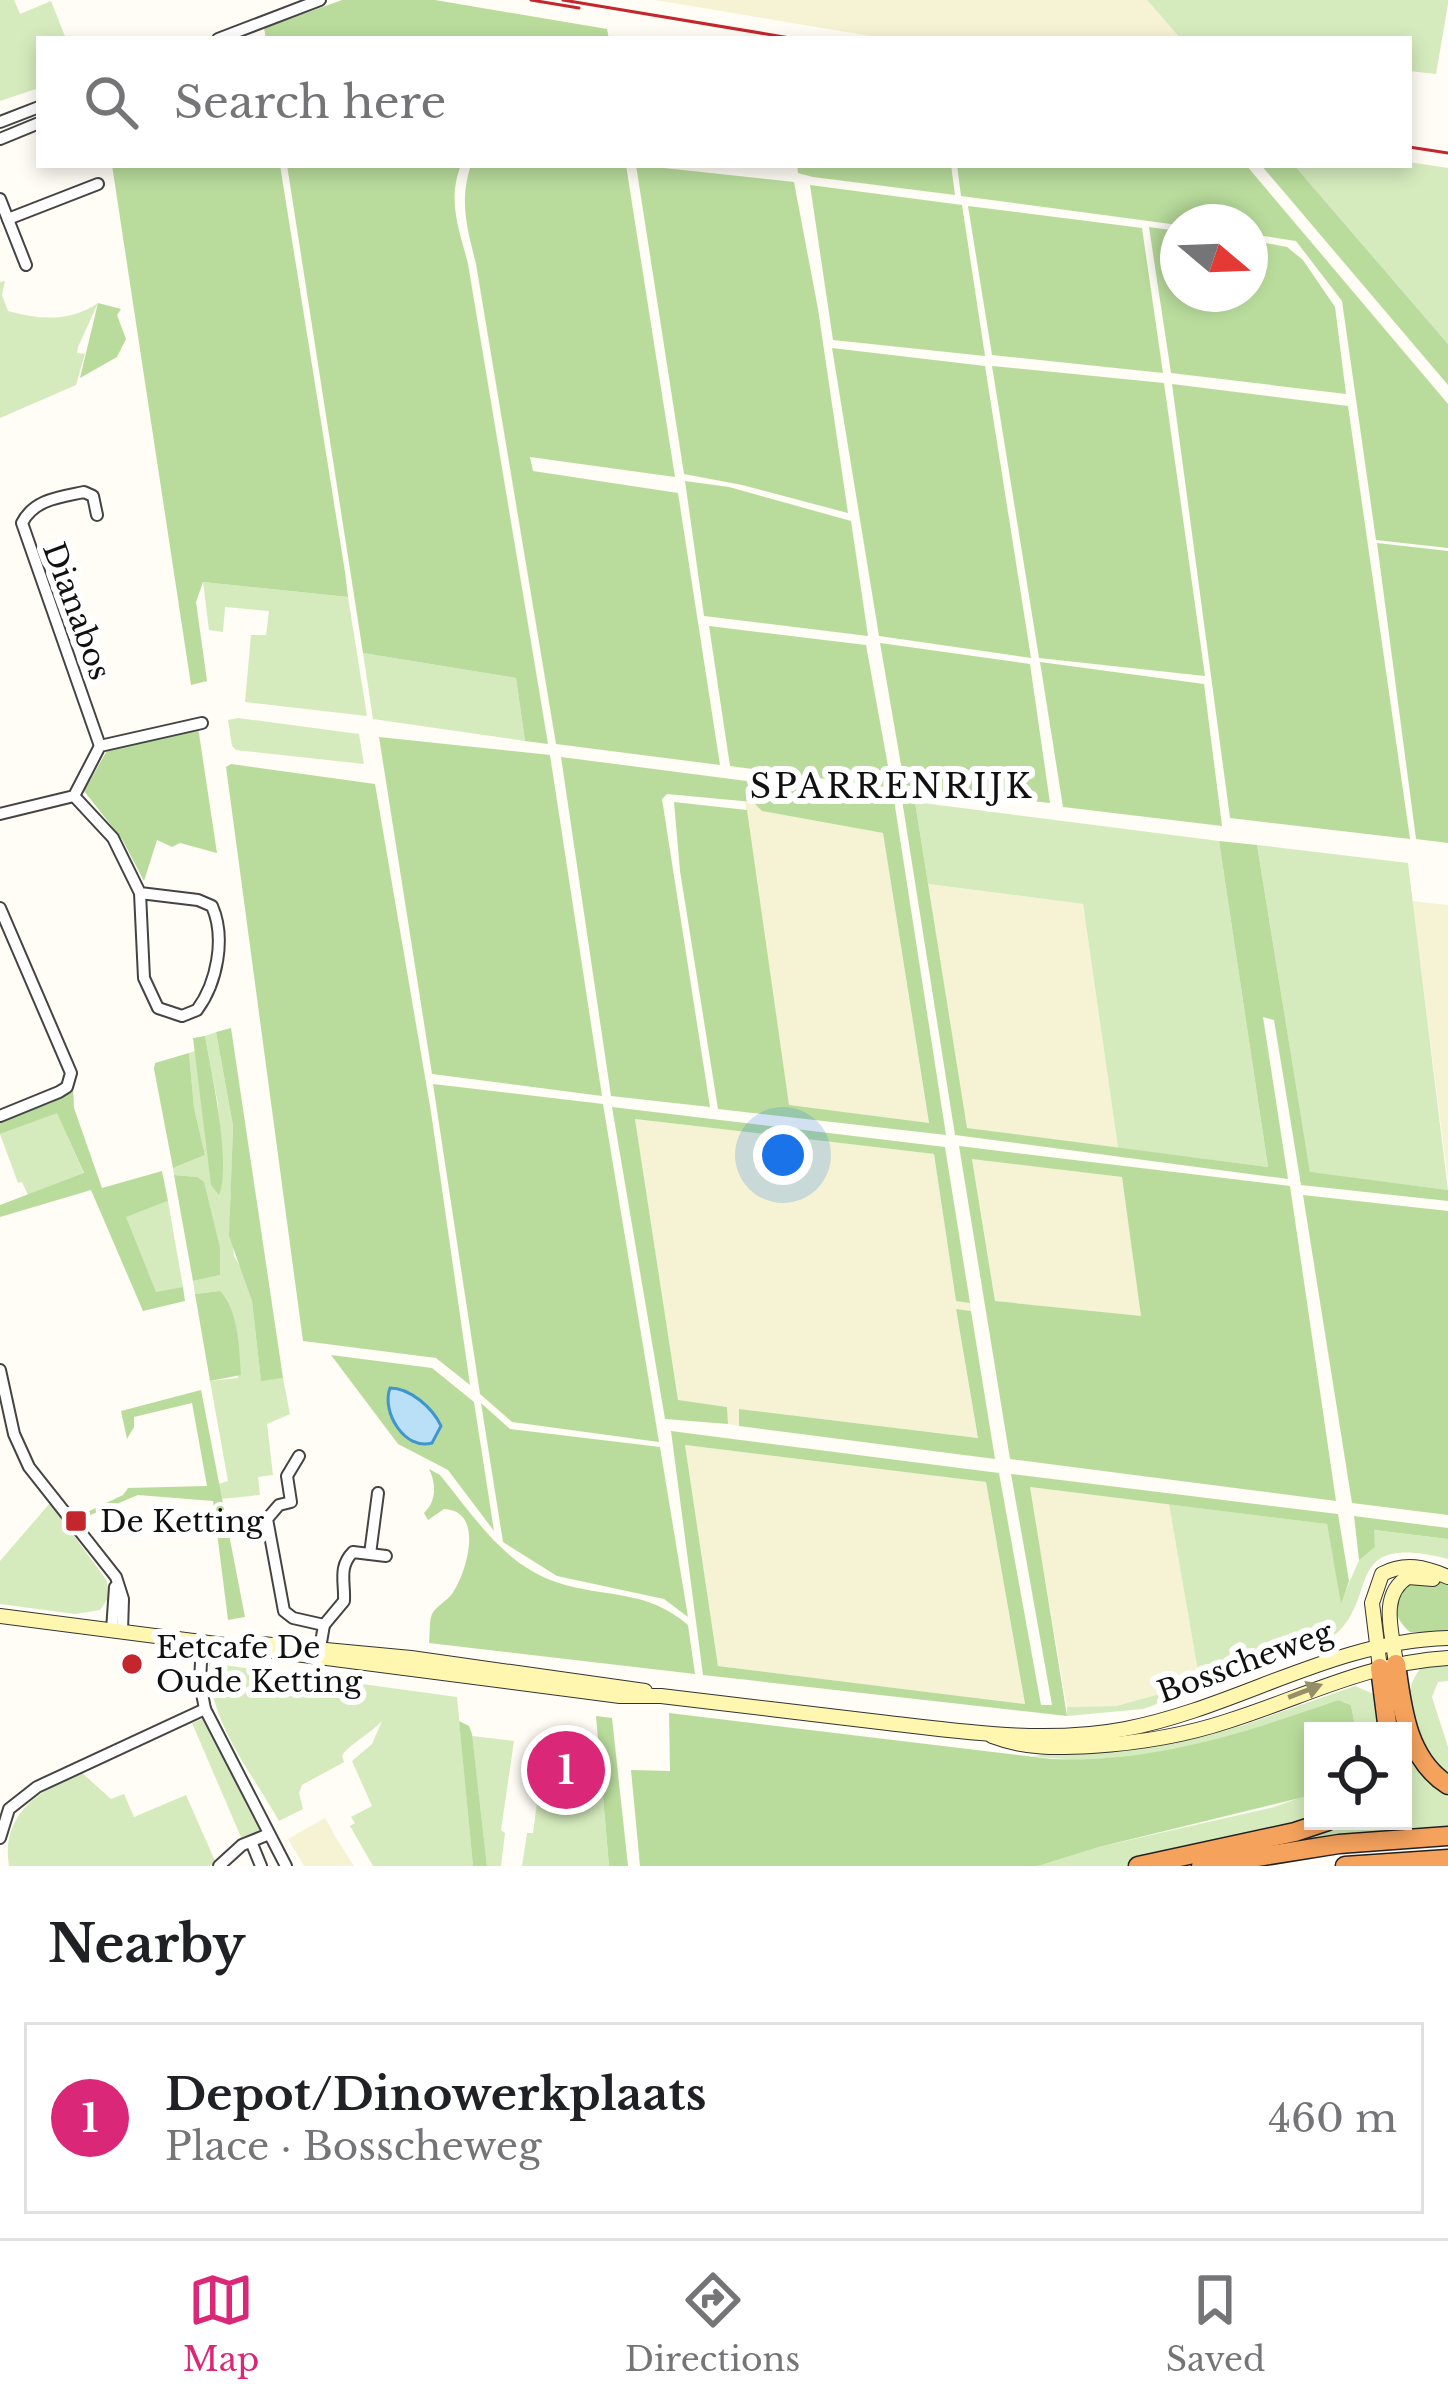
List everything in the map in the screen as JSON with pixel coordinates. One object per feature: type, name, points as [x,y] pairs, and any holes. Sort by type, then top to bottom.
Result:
[{"type":"highway","points":[[1388,1666],[1388,1722]]},
{"type":"highway","points":[[1388,1666],[1413,1745],[1448,1785]]},
{"type":"highway","points":[[1138,1866],[1304,1829]]},
{"type":"highway","points":[[1201,1866],[1340,1844],[1448,1836]]},
{"type":"highway","points":[[1346,1866],[1448,1859]]},
{"type":"main road","points":[[1388,1666],[1389,1602],[1399,1582],[1418,1576],[1448,1578]]},
{"type":"main road","name":"Bosscheweg","points":[[0,1616],[238,1646],[278,1643],[319,1653],[620,1696],[661,1696],[988,1735],[1090,1733],[1158,1722],[1385,1643],[1448,1638]]},
{"type":"main road","name":"Bosscheweg","points":[[988,1735],[1017,1746],[1045,1748],[1164,1738],[1233,1720],[1315,1687],[1388,1666],[1448,1658]]},
{"type":"street","points":[[226,36],[320,0]]},
{"type":"street","points":[[0,122],[36,108]]},
{"type":"street","points":[[0,139],[36,124]]},
{"type":"street","points":[[8,220],[98,184]]},
{"type":"street","points":[[0,199],[26,265]]},
{"type":"street","name":"Dianabos","points":[[98,515],[93,496],[84,492],[40,503],[22,523],[100,746]]},
{"type":"street","points":[[0,814],[74,796],[100,746],[202,723]]},
{"type":"street","points":[[74,796],[112,838],[140,893],[144,978],[158,1008],[182,1016],[197,1010],[214,975],[218,950],[212,906],[140,893]]},
{"type":"street","points":[[0,908],[71,1073],[67,1087],[59,1092],[0,1116]]},
{"type":"street","points":[[0,1370],[4,1412],[37,1478],[116,1577],[123,1599],[117,1630]]},
{"type":"street","points":[[299,1456],[287,1476],[291,1502],[279,1505],[267,1519],[284,1611],[292,1618],[324,1624]]},
{"type":"street","points":[[370,1554],[378,1493]]},
{"type":"street","points":[[319,1653],[324,1624],[344,1601],[346,1559],[353,1552],[386,1556]]},
{"type":"street","points":[[202,1641],[200,1683],[206,1709],[286,1866]]},
{"type":"street","points":[[0,1838],[9,1809],[37,1787],[206,1709]]},
{"type":"street","points":[[219,1866],[242,1845],[269,1834]]},
{"type":"street","points":[[251,1844],[261,1866]]},
{"type":"shaded area","points":[[655,0],[1147,0],[1178,36],[870,36]]},
{"type":"shaded area","points":[[745,802],[758,804],[763,811],[883,833],[929,1124],[789,1106]]},
{"type":"shaded area","points":[[928,884],[1083,904],[1118,1148],[966,1128]]},
{"type":"shaded area","points":[[1412,901],[1448,905],[1448,1181]]},
{"type":"shaded area","points":[[635,1119],[934,1154],[956,1300],[970,1303],[971,1311],[956,1310],[978,1438],[740,1409],[739,1426],[728,1424],[727,1407],[678,1401]]},
{"type":"shaded area","points":[[972,1158],[1122,1177],[1142,1317],[995,1301]]},
{"type":"shaded area","points":[[685,1445],[986,1482],[1025,1704],[718,1666]]},
{"type":"shaded area","points":[[1029,1487],[1169,1504],[1200,1683],[1116,1706],[1067,1707]]},
{"type":"shaded area","points":[[325,1818],[354,1866],[304,1866],[288,1839]]},
{"type":"green space","points":[[0,0],[14,0],[20,14],[51,1],[65,36],[36,36],[36,89],[0,101]]},
{"type":"green space","points":[[342,0],[435,0],[607,29],[608,36],[265,36],[264,28]]},
{"type":"green space","points":[[1147,0],[1448,0],[1436,74],[1412,71],[1412,36],[1178,36]]},
{"type":"green space","points":[[1412,162],[1448,168],[1448,344],[1297,168],[1412,168]]},
{"type":"green space","points":[[112,168],[280,168],[348,597],[203,582],[196,602],[207,681],[191,685]]},
{"type":"green space","points":[[287,168],[460,168],[456,214],[548,744],[525,741],[516,678],[363,653]]},
{"type":"green space","points":[[470,168],[626,168],[675,477],[530,457],[533,471],[678,493],[720,765],[556,744],[467,226],[465,191]]},
{"type":"green space","points":[[636,168],[794,182],[848,513],[684,474]]},
{"type":"green space","points":[[797,168],[951,168],[955,195],[813,177],[798,173]]},
{"type":"green space","points":[[957,168],[1249,168],[1448,404],[1448,548],[1376,540],[1342,301],[1296,241],[1268,237],[1268,204],[1160,204],[1160,223],[961,196]]},
{"type":"green space","points":[[1264,168],[1297,168],[1448,344],[1448,385]]},
{"type":"green space","points":[[810,185],[962,205],[985,356],[833,340]]},
{"type":"green space","points":[[968,206],[1142,228],[1163,373],[992,355]]},
{"type":"green space","points":[[1149,227],[1160,229],[1160,300]]},
{"type":"green space","points":[[1268,243],[1287,247],[1303,260],[1335,307],[1346,394],[1171,373],[1162,312],[1268,312]]},
{"type":"green space","points":[[5,281],[2,295],[8,311],[20,314],[66,316],[98,303],[78,347],[77,353],[85,354],[76,385],[0,418],[0,282]]},
{"type":"green space","points":[[98,303],[121,309],[117,315],[126,339],[117,357],[80,378]]},
{"type":"green space","points":[[832,348],[985,366],[1031,658],[879,636]]},
{"type":"green space","points":[[992,366],[1164,383],[1205,676],[1039,658]]},
{"type":"green space","points":[[1172,384],[1348,406],[1410,839],[1230,818]]},
{"type":"green space","points":[[685,481],[729,487],[851,521],[868,636],[704,616]]},
{"type":"green space","points":[[1377,543],[1448,551],[1448,843],[1416,839]]},
{"type":"green space","points":[[203,582],[348,597],[367,716],[245,702],[251,635],[266,635],[269,611],[225,607],[223,632],[209,630]]},
{"type":"green space","points":[[709,626],[866,645],[892,788],[730,766]]},
{"type":"green space","points":[[880,643],[1030,664],[1050,803],[905,788]]},
{"type":"green space","points":[[363,653],[516,678],[525,741],[373,719]]},
{"type":"green space","points":[[1040,662],[1204,684],[1222,826],[1063,807]]},
{"type":"green space","points":[[228,720],[359,734],[364,764],[236,750]]},
{"type":"green space","points":[[198,727],[217,853],[180,843],[172,847],[157,840],[144,881],[122,839],[84,791],[109,747]]},
{"type":"green space","points":[[379,737],[550,755],[602,1096],[432,1074]]},
{"type":"green space","points":[[561,757],[894,800],[946,1135],[718,1109],[680,871],[674,802],[747,810],[789,1105],[929,1123],[883,833],[762,811],[753,802],[667,794],[662,799],[710,1107],[611,1096]]},
{"type":"green space","points":[[226,767],[375,784],[431,1112],[470,1385],[436,1358],[303,1341]]},
{"type":"green space","points":[[902,800],[915,802],[967,1128],[1268,1167],[1219,841],[1257,845],[1310,1172],[1448,1190],[1448,1201],[1301,1185],[1274,1020],[1263,1017],[1288,1179],[955,1135]]},
{"type":"green space","points":[[915,802],[1219,841],[1268,1167],[1118,1148],[1083,904],[928,884]]},
{"type":"green space","points":[[1257,845],[1408,863],[1448,1190],[1310,1173]]},
{"type":"green space","points":[[231,1028],[283,1378],[261,1381],[252,1301],[229,1236],[233,1126],[216,1032]]},
{"type":"green space","points":[[216,1032],[233,1126],[230,1214],[234,1256],[252,1301],[261,1380],[283,1378],[290,1414],[267,1424],[273,1475],[258,1477],[260,1495],[221,1499],[218,1484],[228,1481],[210,1381],[238,1378],[220,1291],[195,1294],[193,1281],[220,1275],[197,1177],[174,1175],[173,1168],[205,1155],[194,1108],[189,1053],[195,1051],[202,1092],[219,1135],[205,1036]]},
{"type":"green space","points":[[205,1036],[222,1141],[219,1195],[211,1185],[193,1038]]},
{"type":"green space","points":[[189,1053],[205,1155],[173,1168],[154,1069],[155,1063]]},
{"type":"green space","points":[[433,1084],[603,1104],[659,1442],[512,1422],[480,1394]]},
{"type":"green space","points":[[73,1087],[74,1108],[102,1188],[162,1171],[168,1201],[126,1217],[156,1292],[183,1287],[185,1301],[143,1311],[91,1190],[0,1217],[0,1205],[84,1173],[57,1113],[0,1134],[0,1121],[51,1103]]},
{"type":"green space","points":[[612,1107],[945,1147],[970,1303],[956,1301],[934,1154],[635,1119],[678,1400],[727,1407],[728,1424],[665,1419]]},
{"type":"green space","points":[[57,1112],[84,1174],[28,1195],[22,1182],[18,1183],[0,1134]]},
{"type":"green space","points":[[959,1146],[1290,1186],[1336,1501],[1010,1459]],"holes":[[[972,1159],[1122,1177],[1141,1316],[995,1301]]]},
{"type":"green space","points":[[174,1175],[204,1182],[220,1248],[220,1275],[193,1281]]},
{"type":"green space","points":[[1303,1195],[1448,1211],[1448,1515],[1352,1503]]},
{"type":"green space","points":[[168,1201],[183,1287],[156,1293],[125,1217]]},
{"type":"green space","points":[[220,1291],[234,1319],[241,1375],[210,1381],[195,1294]]},
{"type":"green space","points":[[956,1309],[971,1311],[995,1459],[739,1426],[739,1409],[978,1438]]},
{"type":"green space","points":[[331,1355],[432,1368],[474,1402],[494,1531],[448,1470],[398,1444]]},
{"type":"green space","points":[[201,1390],[245,1617],[228,1620],[213,1501],[138,1495],[81,1515],[128,1488],[207,1486],[192,1403],[134,1417],[127,1439],[121,1411]]},
{"type":"green space","points":[[481,1403],[510,1429],[660,1447],[688,1617],[664,1599],[557,1576],[503,1542]]},
{"type":"green space","points":[[671,1431],[999,1473],[1041,1705],[1052,1705],[1011,1474],[1338,1514],[1349,1581],[1341,1604],[1327,1524],[1030,1487],[1067,1716],[703,1675]],"holes":[[[685,1445],[986,1482],[1025,1704],[718,1666]]]},
{"type":"green space","points":[[429,1469],[440,1475],[505,1551],[537,1574],[656,1605],[688,1625],[695,1674],[429,1643],[432,1614],[458,1584],[469,1531],[457,1512],[444,1509],[428,1520],[424,1513],[434,1492]]},
{"type":"green space","points":[[50,1503],[107,1581],[109,1597],[100,1610],[75,1614],[0,1604],[0,1561]]},
{"type":"green space","points":[[1169,1504],[1327,1524],[1341,1601],[1360,1558],[1375,1547],[1373,1530],[1448,1539],[1448,1559],[1411,1553],[1388,1555],[1374,1564],[1352,1613],[1339,1631],[1318,1645],[1143,1709],[1067,1716],[1067,1707],[1116,1706],[1200,1683]]},
{"type":"green space","points":[[1354,1516],[1448,1528],[1448,1539],[1374,1530],[1375,1547],[1359,1560]]},
{"type":"green space","points":[[1448,1583],[1448,1633],[1410,1632],[1396,1610],[1399,1584]]},
{"type":"green space","points":[[209,1663],[457,1697],[473,1866],[373,1866],[350,1826],[355,1823],[351,1817],[372,1806],[352,1761],[372,1744],[382,1721],[345,1752],[344,1762],[302,1785],[303,1809],[279,1821],[224,1725]]},
{"type":"green space","points":[[1448,1663],[1448,1681],[1438,1682],[1432,1697],[1448,1747],[1448,1781],[1415,1725],[1409,1694],[1423,1666]]},
{"type":"green space","points":[[1355,1686],[1376,1695],[1380,1722],[1354,1722],[1351,1705],[1338,1700],[1226,1737],[1149,1754],[1072,1759],[1032,1756],[1180,1740],[1241,1726]]},
{"type":"green space","points":[[1338,1700],[1351,1705],[1354,1722],[1304,1722],[1304,1797],[1038,1866],[640,1866],[631,1770],[670,1771],[669,1713],[1052,1759],[1162,1751]]},
{"type":"green space","points":[[596,1716],[612,1718],[628,1866],[609,1866]]},
{"type":"green space","points":[[202,1719],[260,1829],[210,1866],[9,1866],[8,1847],[18,1817],[39,1795],[81,1772],[111,1799],[124,1794],[134,1817],[186,1795],[215,1861],[241,1837],[192,1723]]},
{"type":"green space","points":[[459,1721],[472,1734],[487,1866],[473,1866]]},
{"type":"green space","points":[[472,1736],[514,1741],[501,1830],[505,1833],[501,1866],[487,1866]]},
{"type":"green space","points":[[540,1744],[599,1751],[609,1866],[522,1866],[527,1833],[533,1833],[538,1795],[531,1793]]},
{"type":"green space","points":[[1412,1760],[1448,1797],[1448,1828],[1249,1849],[1315,1832],[1412,1830]]},
{"type":"green space","points":[[1304,1796],[1304,1823],[1129,1866],[1038,1866],[1099,1847]]},
{"type":"water","points":[[390,1388],[413,1395],[432,1412],[441,1426],[432,1443],[413,1441],[398,1428],[389,1408]]},
{"type":"railway","points":[[531,0],[579,8]]},
{"type":"railway","points":[[563,0],[778,36]]},
{"type":"railway","points":[[1412,147],[1448,153]]},
{"type":"place","name":"De Ketting","points":[[76,1521]]},
{"type":"place","name":"Eetcafe De Oude Ketting","points":[[132,1664]]},
{"type":"place","name":"Depot/Dinowerkplaats","points":[[566,1770]]},
{"type":"district","name":"SPARRENRIJK","points":[[892,786]]}]
